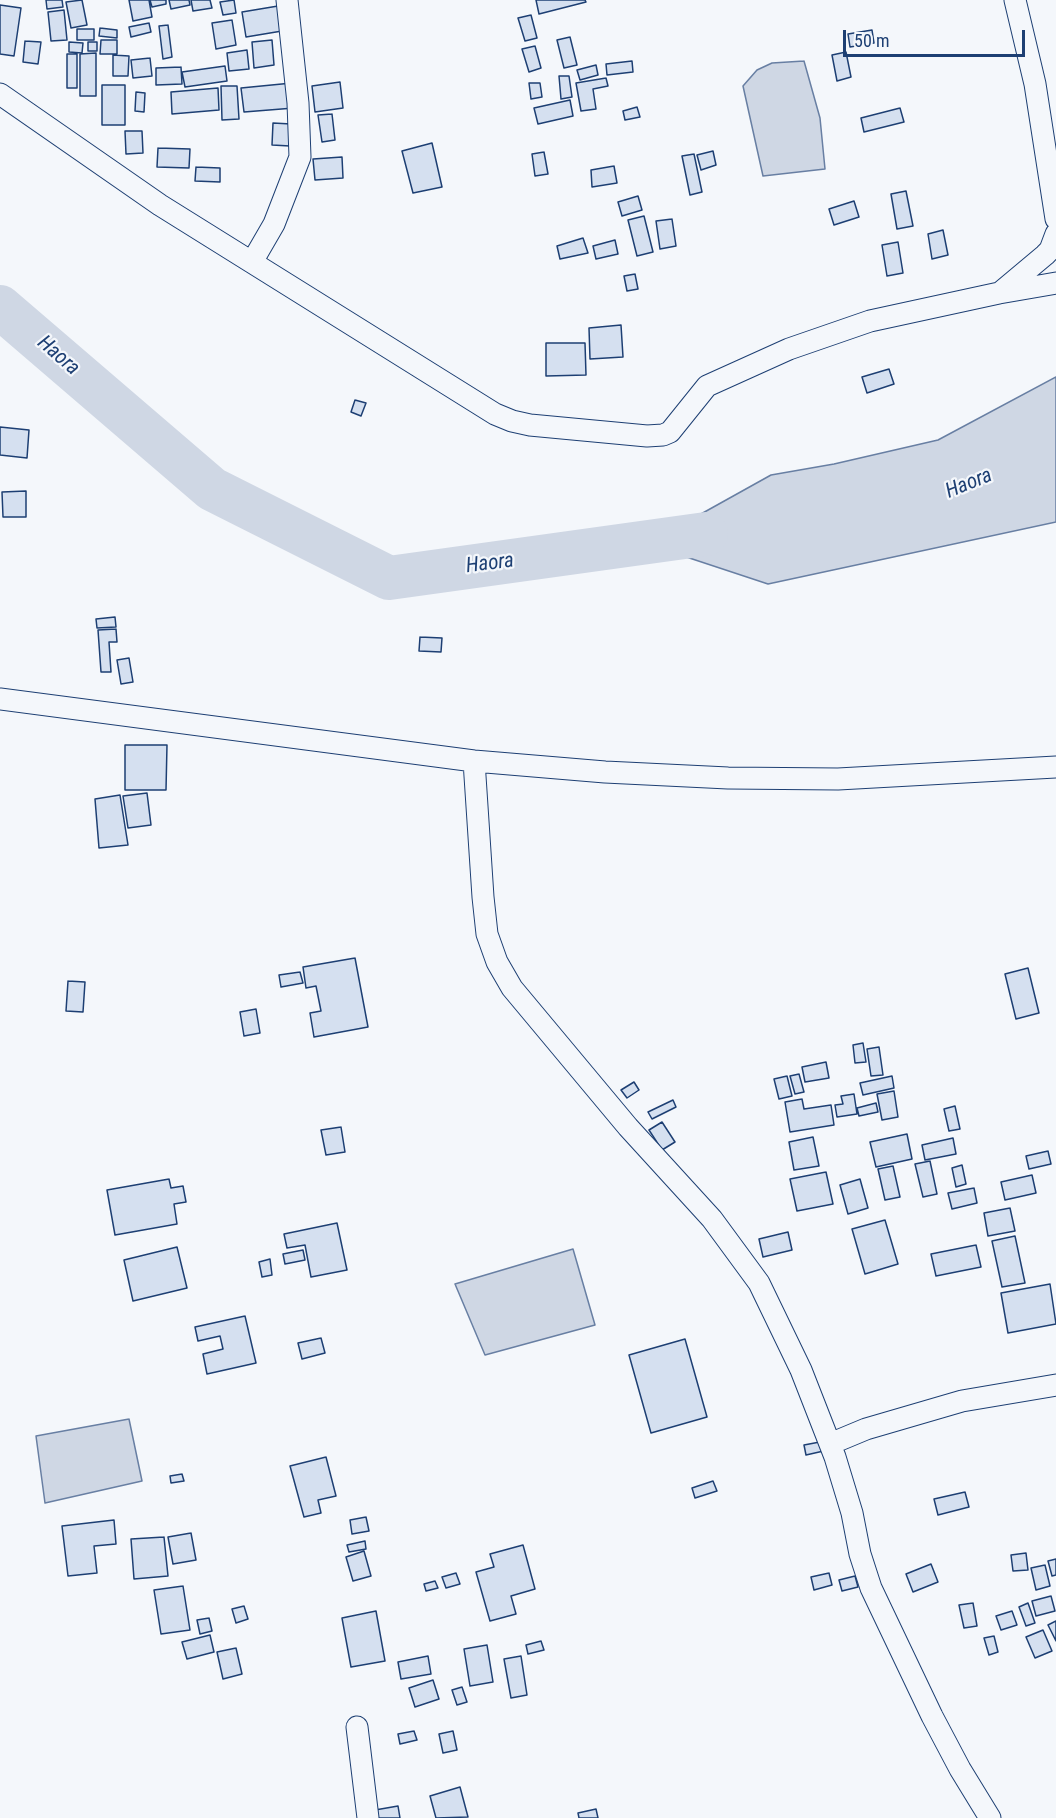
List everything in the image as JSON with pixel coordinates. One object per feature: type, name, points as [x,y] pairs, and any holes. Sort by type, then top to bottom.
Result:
[{"type":"street","points":[[252,262],[274,224],[300,157],[298,103],[287,0]]},
{"type":"street","points":[[1015,0],[1035,84],[1056,219]]},
{"type":"street","points":[[0,94],[160,205],[495,414],[530,425],[656,436],[670,432],[707,386],[789,349],[870,321],[1056,283]]},
{"type":"street","points":[[999,293],[1026,273],[1050,250],[1056,234]]},
{"type":"street","points":[[0,699],[474,761],[606,772],[728,778],[838,779],[1056,767]]},
{"type":"street","points":[[474,761],[487,934],[496,962],[512,988],[628,1127],[712,1219],[754,1275],[801,1370],[830,1444],[852,1513],[860,1554],[871,1588],[932,1716],[960,1769],[990,1818]]},
{"type":"street","points":[[830,1444],[866,1429],[962,1401],[1056,1384]]},
{"type":"street","points":[[357,1727],[368,1818]]},
{"type":"water","points":[[804,61],[820,118],[825,169],[763,176],[743,86],[757,70],[772,63]]},
{"type":"water","points":[[1056,377],[1056,522],[768,584],[647,544],[771,475],[834,464],[938,440]]},
{"type":"water","points":[[573,1249],[595,1325],[485,1355],[455,1284]]},
{"type":"water","points":[[129,1419],[142,1481],[45,1503],[36,1436]]},
{"type":"building","points":[[46,0],[62,0],[63,7],[47,9]]},
{"type":"building","points":[[82,0],[87,25],[71,28],[66,2]]},
{"type":"building","points":[[129,0],[149,0],[152,17],[133,21]]},
{"type":"building","points":[[150,0],[166,0],[166,4],[152,7]]},
{"type":"building","points":[[169,0],[189,0],[190,5],[171,9]]},
{"type":"building","points":[[191,0],[210,0],[212,8],[193,11]]},
{"type":"building","points":[[234,0],[236,13],[223,15],[220,2]]},
{"type":"building","points":[[536,0],[585,0],[586,2],[539,14]]},
{"type":"building","points":[[0,5],[21,8],[14,56],[0,54]]},
{"type":"building","points":[[278,6],[282,31],[246,37],[242,12]]},
{"type":"building","points":[[64,10],[67,40],[51,41],[48,12]]},
{"type":"building","points":[[531,15],[537,38],[525,41],[518,18]]},
{"type":"building","points":[[232,20],[236,45],[216,49],[212,23]]},
{"type":"building","points":[[149,23],[151,32],[131,37],[129,27]]},
{"type":"building","points":[[168,25],[172,57],[163,59],[159,26]]},
{"type":"building","points":[[100,28],[117,30],[117,38],[99,36]]},
{"type":"building","points":[[77,29],[94,29],[94,40],[77,40]]},
{"type":"building","points":[[872,30],[874,43],[850,47],[848,34]]},
{"type":"building","points":[[570,37],[577,65],[564,68],[557,40]]},
{"type":"building","points":[[101,40],[117,40],[117,54],[100,54]]},
{"type":"building","points":[[272,40],[274,65],[254,68],[252,42]]},
{"type":"building","points":[[25,41],[41,42],[38,64],[23,62]]},
{"type":"building","points":[[69,42],[83,43],[82,53],[69,52]]},
{"type":"building","points":[[88,42],[97,42],[97,51],[88,51]]},
{"type":"building","points":[[535,46],[541,68],[529,72],[522,49]]},
{"type":"building","points":[[247,50],[249,69],[229,71],[227,53]]},
{"type":"building","points":[[846,52],[851,77],[837,81],[832,55]]},
{"type":"building","points":[[96,53],[96,96],[80,96],[80,54]]},
{"type":"building","points":[[67,54],[77,54],[77,88],[67,88]]},
{"type":"building","points":[[113,55],[129,56],[128,76],[113,76]]},
{"type":"building","points":[[150,58],[152,76],[133,78],[131,60]]},
{"type":"building","points":[[632,61],[633,72],[607,75],[606,64]]},
{"type":"building","points":[[596,65],[598,75],[580,80],[577,70]]},
{"type":"building","points":[[225,66],[227,81],[185,87],[182,72]]},
{"type":"building","points":[[181,67],[182,84],[156,85],[156,68]]},
{"type":"building","points":[[559,76],[569,76],[572,97],[561,99]]},
{"type":"building","points":[[606,78],[608,86],[593,89],[596,109],[581,111],[576,83]]},
{"type":"building","points":[[340,82],[343,108],[315,112],[312,86]]},
{"type":"building","points":[[292,83],[294,108],[244,112],[241,88]]},
{"type":"building","points":[[529,83],[540,83],[542,97],[531,99]]},
{"type":"building","points":[[102,85],[125,85],[125,125],[102,125]]},
{"type":"building","points":[[221,86],[237,86],[239,119],[222,120]]},
{"type":"building","points":[[218,88],[219,110],[172,114],[171,92]]},
{"type":"building","points":[[136,92],[145,93],[144,112],[135,111]]},
{"type":"building","points":[[570,100],[573,116],[538,124],[534,108]]},
{"type":"building","points":[[637,107],[640,117],[625,120],[623,111]]},
{"type":"building","points":[[900,108],[904,122],[864,132],[861,118]]},
{"type":"building","points":[[332,114],[335,140],[322,142],[318,115]]},
{"type":"building","points":[[273,123],[291,124],[290,146],[272,145]]},
{"type":"building","points":[[125,131],[142,131],[143,153],[126,154]]},
{"type":"building","points":[[432,143],[442,187],[413,193],[402,151]]},
{"type":"building","points":[[158,148],[190,149],[189,168],[157,167]]},
{"type":"building","points":[[713,151],[716,165],[701,170],[697,155]]},
{"type":"building","points":[[544,152],[548,174],[535,176],[532,154]]},
{"type":"building","points":[[694,154],[702,192],[690,195],[682,156]]},
{"type":"building","points":[[342,157],[343,178],[315,180],[313,159]]},
{"type":"building","points":[[614,166],[617,183],[592,187],[591,170]]},
{"type":"building","points":[[196,167],[220,168],[220,182],[195,181]]},
{"type":"building","points":[[906,191],[913,226],[897,229],[891,194]]},
{"type":"building","points":[[638,196],[642,210],[622,216],[618,202]]},
{"type":"building","points":[[854,201],[859,217],[834,225],[829,209]]},
{"type":"building","points":[[644,216],[653,252],[637,256],[628,220]]},
{"type":"building","points":[[672,219],[676,246],[660,249],[656,221]]},
{"type":"building","points":[[943,230],[948,255],[932,259],[928,234]]},
{"type":"building","points":[[583,238],[588,253],[560,259],[557,246]]},
{"type":"building","points":[[615,240],[618,254],[596,259],[593,246]]},
{"type":"building","points":[[898,242],[903,273],[887,276],[882,245]]},
{"type":"building","points":[[635,274],[638,289],[627,291],[624,276]]},
{"type":"building","points":[[621,325],[623,357],[590,359],[589,328]]},
{"type":"building","points":[[546,343],[585,343],[586,375],[546,376]]},
{"type":"building","points":[[889,369],[894,384],[867,393],[862,377]]},
{"type":"building","points":[[355,400],[366,403],[361,416],[351,412]]},
{"type":"building","points":[[0,427],[29,430],[27,458],[0,455]]},
{"type":"building","points":[[26,491],[26,517],[3,517],[2,492]]},
{"type":"building","points":[[115,617],[116,627],[97,628],[96,619]]},
{"type":"building","points":[[116,629],[117,642],[109,642],[111,672],[101,672],[98,630]]},
{"type":"building","points":[[420,637],[442,638],[441,652],[419,651]]},
{"type":"building","points":[[129,658],[133,682],[121,684],[117,660]]},
{"type":"building","points":[[125,745],[167,745],[166,790],[125,790]]},
{"type":"building","points":[[147,793],[151,825],[128,828],[123,796]]},
{"type":"building","points":[[120,795],[128,845],[99,848],[95,799]]},
{"type":"building","points":[[355,958],[368,1027],[314,1037],[310,1013],[321,1011],[316,986],[306,988],[303,967]]},
{"type":"building","points":[[1028,968],[1039,1013],[1016,1019],[1005,974]]},
{"type":"building","points":[[300,972],[303,983],[281,987],[279,975]]},
{"type":"building","points":[[68,981],[85,982],[83,1012],[66,1011]]},
{"type":"building","points":[[256,1009],[260,1033],[244,1036],[240,1012]]},
{"type":"building","points":[[863,1043],[866,1062],[855,1063],[853,1045]]},
{"type":"building","points":[[879,1047],[883,1075],[871,1076],[867,1049]]},
{"type":"building","points":[[826,1062],[829,1078],[805,1082],[802,1067]]},
{"type":"building","points":[[799,1074],[804,1092],[795,1094],[790,1076]]},
{"type":"building","points":[[787,1076],[792,1096],[779,1099],[774,1079]]},
{"type":"building","points":[[892,1076],[894,1088],[863,1095],[860,1083]]},
{"type":"building","points":[[634,1082],[639,1090],[627,1098],[621,1090]]},
{"type":"building","points":[[894,1091],[898,1117],[882,1120],[877,1094]]},
{"type":"building","points":[[854,1094],[857,1114],[837,1117],[835,1105],[843,1104],[841,1096]]},
{"type":"building","points":[[802,1099],[804,1109],[831,1105],[834,1125],[790,1132],[785,1102]]},
{"type":"building","points":[[673,1100],[676,1107],[652,1119],[648,1112]]},
{"type":"building","points":[[876,1103],[878,1112],[859,1116],[857,1108]]},
{"type":"building","points":[[955,1106],[960,1129],[949,1131],[944,1109]]},
{"type":"building","points":[[662,1122],[675,1142],[662,1150],[649,1130]]},
{"type":"building","points":[[341,1127],[345,1152],[326,1155],[321,1130]]},
{"type":"building","points":[[907,1134],[912,1159],[876,1167],[870,1142]]},
{"type":"building","points":[[813,1137],[819,1166],[794,1170],[789,1142]]},
{"type":"building","points":[[953,1138],[956,1154],[925,1160],[922,1145]]},
{"type":"building","points":[[1048,1151],[1051,1164],[1029,1169],[1026,1156]]},
{"type":"building","points":[[930,1161],[937,1194],[923,1197],[915,1164]]},
{"type":"building","points":[[962,1165],[966,1184],[956,1187],[952,1168]]},
{"type":"building","points":[[893,1166],[900,1197],[885,1200],[878,1169]]},
{"type":"building","points":[[826,1172],[833,1204],[797,1211],[790,1179]]},
{"type":"building","points":[[1032,1175],[1036,1193],[1005,1200],[1001,1182]]},
{"type":"building","points":[[169,1179],[171,1188],[183,1186],[186,1202],[174,1204],[177,1224],[115,1235],[107,1190]]},
{"type":"building","points":[[860,1179],[868,1208],[848,1214],[840,1185]]},
{"type":"building","points":[[974,1188],[977,1203],[952,1209],[948,1193]]},
{"type":"building","points":[[1010,1208],[1015,1231],[988,1236],[984,1213]]},
{"type":"building","points":[[885,1220],[898,1264],[865,1274],[852,1229]]},
{"type":"building","points":[[337,1223],[347,1270],[311,1277],[305,1245],[287,1248],[284,1234]]},
{"type":"building","points":[[788,1232],[792,1250],[763,1257],[759,1239]]},
{"type":"building","points":[[1015,1236],[1025,1283],[1002,1287],[992,1241]]},
{"type":"building","points":[[976,1245],[981,1267],[936,1276],[931,1254]]},
{"type":"building","points":[[177,1247],[187,1288],[133,1301],[124,1260]]},
{"type":"building","points":[[303,1250],[305,1260],[285,1264],[283,1254]]},
{"type":"building","points":[[270,1259],[272,1275],[262,1277],[259,1262]]},
{"type":"building","points":[[1050,1284],[1056,1324],[1008,1333],[1001,1293]]},
{"type":"building","points":[[245,1316],[256,1363],[207,1374],[203,1354],[223,1349],[220,1336],[198,1341],[195,1327]]},
{"type":"building","points":[[321,1338],[325,1353],[302,1359],[298,1343]]},
{"type":"building","points":[[685,1339],[707,1417],[651,1433],[629,1355]]},
{"type":"building","points":[[825,1441],[828,1450],[806,1455],[804,1445]]},
{"type":"building","points":[[326,1457],[336,1496],[318,1500],[321,1513],[304,1517],[290,1466]]},
{"type":"building","points":[[182,1474],[184,1481],[171,1483],[170,1476]]},
{"type":"building","points":[[713,1481],[717,1491],[695,1498],[692,1488]]},
{"type":"building","points":[[965,1492],[969,1507],[938,1515],[934,1499]]},
{"type":"building","points":[[366,1517],[369,1531],[352,1534],[350,1520]]},
{"type":"building","points":[[114,1520],[116,1544],[94,1546],[97,1573],[68,1576],[62,1526]]},
{"type":"building","points":[[191,1533],[196,1560],[173,1564],[168,1537]]},
{"type":"building","points":[[164,1537],[168,1576],[134,1579],[131,1539]]},
{"type":"building","points":[[365,1541],[366,1549],[349,1552],[347,1545]]},
{"type":"building","points":[[523,1545],[535,1589],[511,1596],[516,1614],[490,1621],[476,1572],[494,1567],[490,1554]]},
{"type":"building","points":[[364,1551],[371,1576],[353,1581],[346,1557]]},
{"type":"building","points":[[1026,1553],[1028,1570],[1013,1571],[1011,1555]]},
{"type":"building","points":[[1056,1559],[1056,1575],[1052,1576],[1048,1561]]},
{"type":"building","points":[[931,1564],[938,1582],[913,1592],[906,1574]]},
{"type":"building","points":[[1045,1565],[1050,1586],[1036,1590],[1031,1568]]},
{"type":"building","points":[[456,1573],[460,1584],[446,1588],[442,1577]]},
{"type":"building","points":[[829,1573],[832,1585],[814,1590],[811,1577]]},
{"type":"building","points":[[855,1576],[858,1587],[842,1591],[839,1580]]},
{"type":"building","points":[[435,1581],[438,1588],[426,1591],[424,1584]]},
{"type":"building","points":[[183,1586],[190,1630],[161,1634],[154,1590]]},
{"type":"building","points":[[1051,1596],[1055,1611],[1036,1616],[1032,1601]]},
{"type":"building","points":[[973,1603],[977,1626],[964,1628],[959,1605]]},
{"type":"building","points":[[1028,1603],[1035,1623],[1026,1626],[1019,1607]]},
{"type":"building","points":[[244,1606],[248,1619],[236,1623],[232,1609]]},
{"type":"building","points":[[376,1611],[385,1661],[351,1667],[342,1618]]},
{"type":"building","points":[[1012,1611],[1017,1625],[1001,1630],[996,1616]]},
{"type":"building","points":[[209,1618],[212,1631],[200,1634],[197,1620]]},
{"type":"building","points":[[1056,1621],[1056,1641],[1048,1625]]},
{"type":"building","points":[[1043,1630],[1052,1651],[1035,1658],[1026,1637]]},
{"type":"building","points":[[210,1635],[214,1652],[187,1659],[182,1642]]},
{"type":"building","points":[[994,1636],[998,1652],[989,1655],[984,1638]]},
{"type":"building","points":[[541,1641],[544,1650],[528,1654],[526,1645]]},
{"type":"building","points":[[487,1645],[493,1682],[470,1686],[464,1649]]},
{"type":"building","points":[[236,1648],[242,1674],[223,1679],[217,1652]]},
{"type":"building","points":[[428,1656],[431,1674],[401,1679],[398,1662]]},
{"type":"building","points":[[521,1656],[527,1695],[511,1698],[504,1659]]},
{"type":"building","points":[[433,1680],[439,1699],[415,1707],[409,1688]]},
{"type":"building","points":[[462,1687],[467,1702],[457,1705],[452,1690]]},
{"type":"building","points":[[414,1731],[417,1740],[400,1744],[398,1734]]},
{"type":"building","points":[[453,1731],[457,1750],[443,1753],[439,1734]]},
{"type":"building","points":[[460,1787],[468,1817],[436,1818],[430,1796]]},
{"type":"building","points":[[398,1806],[400,1818],[376,1818],[375,1810]]},
{"type":"building","points":[[596,1809],[598,1818],[579,1818],[578,1813]]},
{"type":"waterway","name":"Haora","points":[[0,307],[212,489],[389,578],[706,534]]}]
